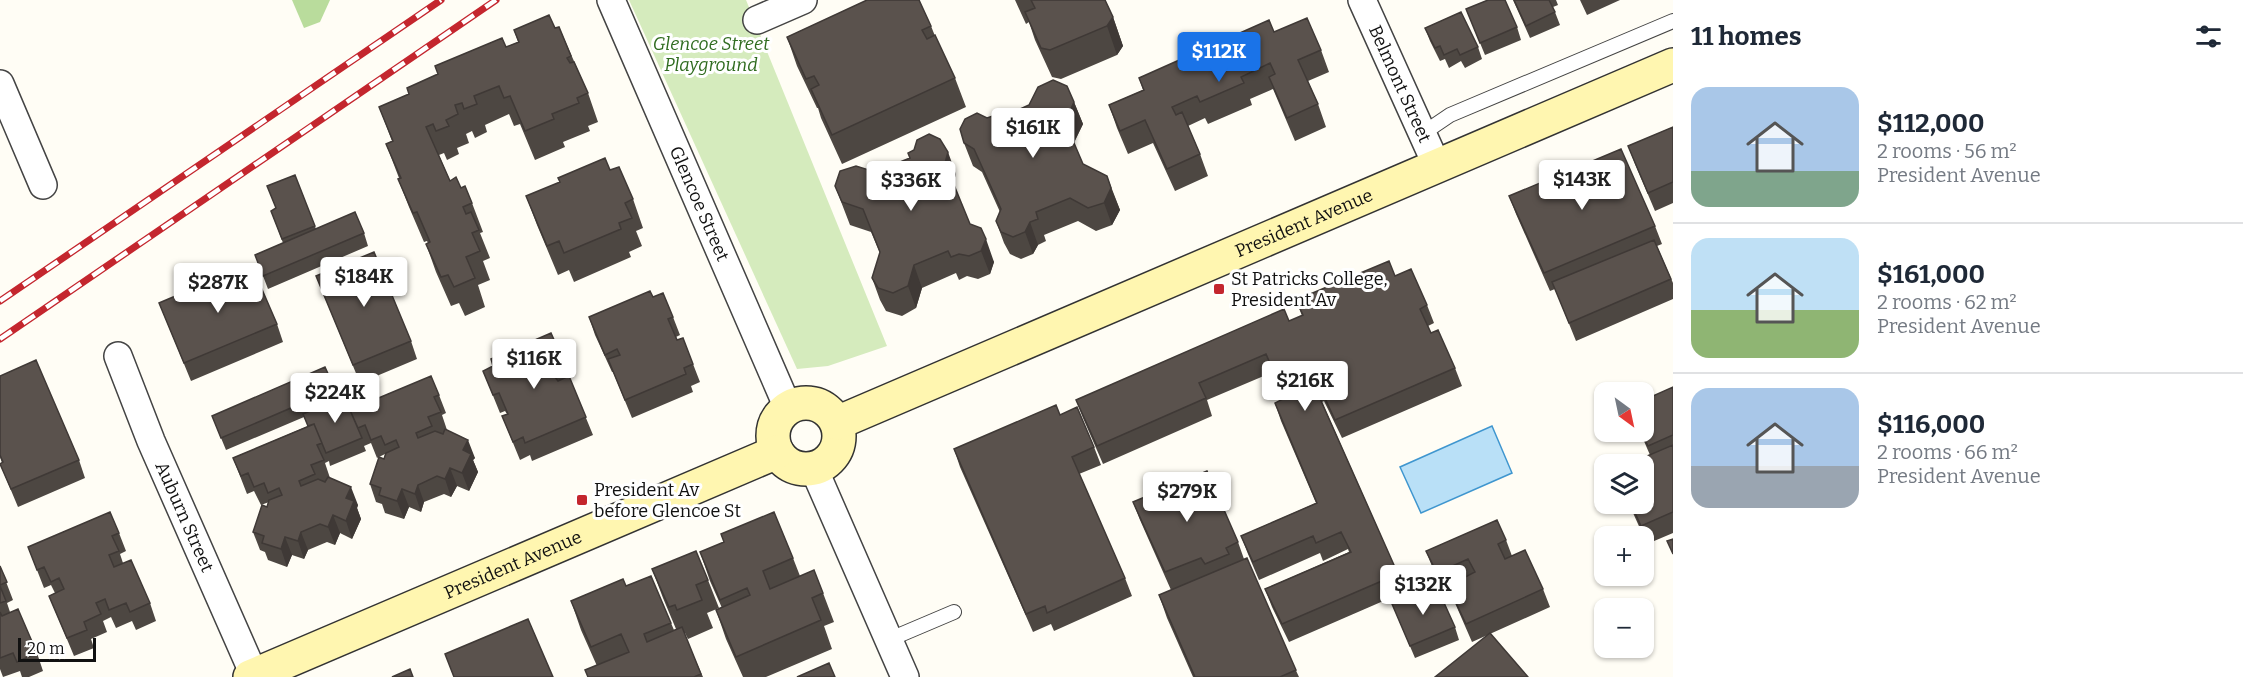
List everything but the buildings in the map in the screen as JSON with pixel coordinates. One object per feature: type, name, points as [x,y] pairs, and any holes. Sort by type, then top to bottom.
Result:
[{"type":"street","name":"Glencoe Street","points":[[611,0],[789,408]]},
{"type":"street","points":[[757,20],[803,0]]},
{"type":"street","name":"Belmont Street","points":[[1362,0],[1437,166]]},
{"type":"street","name":"President Avenue","points":[[837,423],[1673,65]]},
{"type":"street","points":[[0,84],[43,185]]},
{"type":"street","name":"Auburn Street","points":[[118,356],[151,441],[253,676]]},
{"type":"street","points":[[815,404],[831,414],[837,423],[838,445],[834,455],[826,463],[814,468],[795,468],[786,463],[777,452],[773,436],[774,426],[778,417],[789,408],[815,404]]},
{"type":"street","name":"President Avenue","points":[[253,676],[777,452]]},
{"type":"street","points":[[814,468],[905,677]]},
{"type":"lane","points":[[1422,134],[1450,115],[1673,21]]},
{"type":"lane","points":[[888,640],[954,612]]},
{"type":"green space","points":[[292,0],[330,0],[320,22],[304,28]]},
{"type":"green space","name":"Glencoe Street Playground","points":[[629,0],[746,0],[887,346],[828,366],[797,369]]},
{"type":"water","points":[[1492,426],[1512,473],[1421,513],[1400,467]]},
{"type":"railway","points":[[0,301],[441,0]]},
{"type":"railway","points":[[0,339],[496,0]]},
{"type":"place","name":"St Patricks College, President Av","points":[[1219,289]]},
{"type":"place","name":"President Av before Glencoe St","points":[[582,500]]}]
